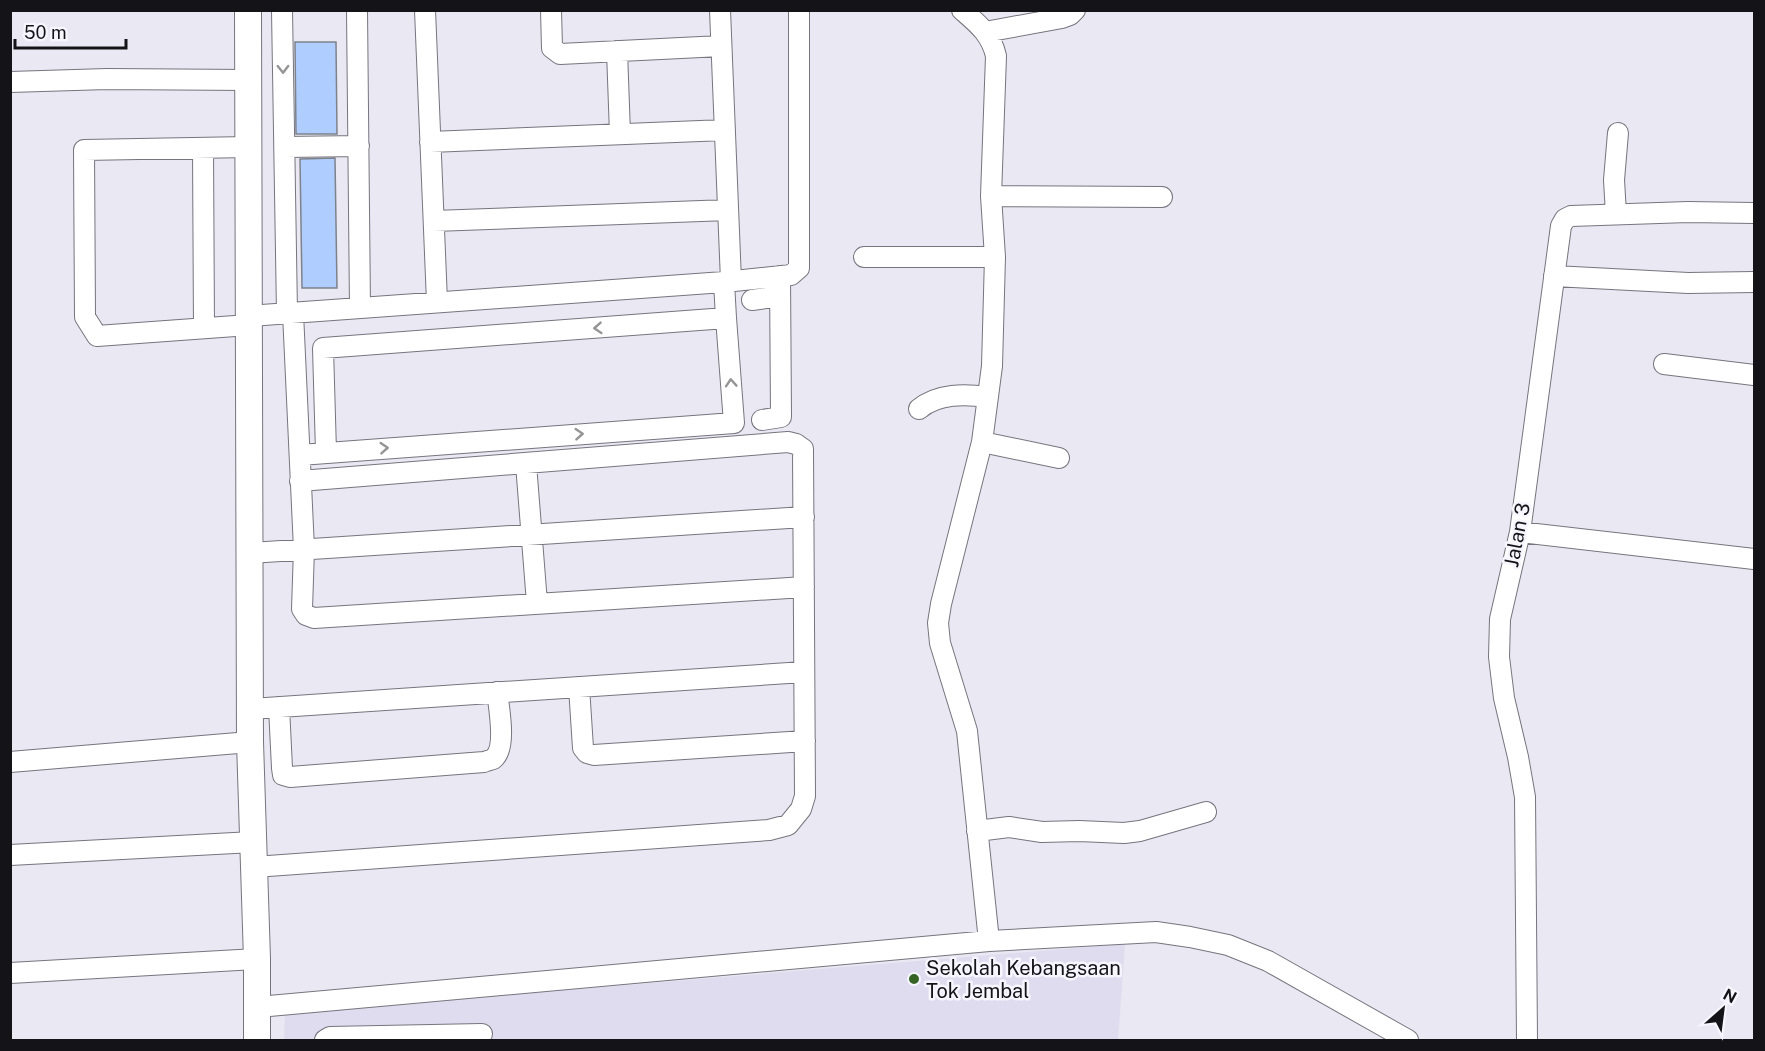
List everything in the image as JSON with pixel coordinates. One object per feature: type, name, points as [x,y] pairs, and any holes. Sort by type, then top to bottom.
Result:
[{"type":"main road","points":[[248,10],[250,742],[257,959],[257,1041]]},
{"type":"street","points":[[282,10],[290,313],[304,549],[302,609],[306,615],[314,618],[804,587]]},
{"type":"street","points":[[357,10],[360,308]]},
{"type":"street","points":[[425,10],[437,302]]},
{"type":"street","points":[[551,10],[552,48],[560,54],[722,46]]},
{"type":"street","points":[[300,455],[734,423],[726,318],[728,210],[720,10]]},
{"type":"street","points":[[249,147],[84,150],[85,317],[97,336],[204,328],[290,313],[791,275],[799,268],[799,10]]},
{"type":"street","points":[[962,10],[986,32],[993,44],[996,56],[991,196],[995,257],[992,366],[982,442],[938,623],[940,643],[968,731],[989,941]]},
{"type":"street","points":[[986,32],[1062,18],[1075,10]]},
{"type":"street","points":[[617,51],[620,134]]},
{"type":"street","points":[[10,82],[107,79],[248,80]]},
{"type":"street","points":[[430,141],[725,130]]},
{"type":"street","points":[[1616,214],[1614,180],[1618,133]]},
{"type":"street","points":[[285,147],[359,146]]},
{"type":"street","points":[[203,148],[204,328]]},
{"type":"street","points":[[991,196],[1162,197]]},
{"type":"street","points":[[434,221],[728,210]]},
{"type":"street","name":"Jalan 3","points":[[1527,1041],[1525,797],[1504,698],[1499,657],[1500,619],[1520,532],[1561,226],[1565,219],[1571,216],[1688,212],[1755,213]]},
{"type":"street","points":[[864,257],[995,257]]},
{"type":"street","points":[[762,420],[781,417],[780,276]]},
{"type":"street","points":[[1554,276],[1688,283],[1755,282]]},
{"type":"street","points":[[752,300],[780,296]]},
{"type":"street","points":[[326,452],[323,348],[726,318]]},
{"type":"street","points":[[1664,364],[1755,375]]},
{"type":"street","points":[[919,409],[932,401],[956,395],[988,397]]},
{"type":"street","points":[[10,855],[254,854],[769,830],[788,825],[801,809],[806,795],[804,517],[803,449],[796,444],[788,442],[300,482]]},
{"type":"street","points":[[982,442],[1059,458]]},
{"type":"street","points":[[526,464],[537,603]]},
{"type":"street","points":[[250,553],[804,517]]},
{"type":"street","points":[[1520,532],[1755,560]]},
{"type":"street","points":[[250,709],[804,672]]},
{"type":"street","points":[[579,687],[583,748],[587,753],[594,755],[805,741]]},
{"type":"street","points":[[279,707],[283,775],[290,777],[484,762],[492,759],[498,753],[501,743],[497,692]]},
{"type":"street","points":[[10,762],[250,742]]},
{"type":"street","points":[[977,831],[1009,826],[1042,832],[1124,833],[1140,831],[1206,812]]},
{"type":"street","points":[[258,1007],[989,941],[1156,932],[1228,945],[1268,961],[1408,1041]]},
{"type":"street","points":[[10,973],[257,959]]},
{"type":"street","points":[[324,1041],[330,1037],[482,1034]]},
{"type":"shaded area","name":"Sekolah Kebangsaan Tok Jembal","points":[[1125,944],[1118,1040],[284,1040],[285,1013]]},
{"type":"building","points":[[295,42],[336,42],[337,134],[296,134]]},
{"type":"building","points":[[335,158],[337,288],[302,288],[300,159]]},
{"type":"place","name":"Sekolah Kebangsaan Tok Jembal","points":[[914,979]]}]
